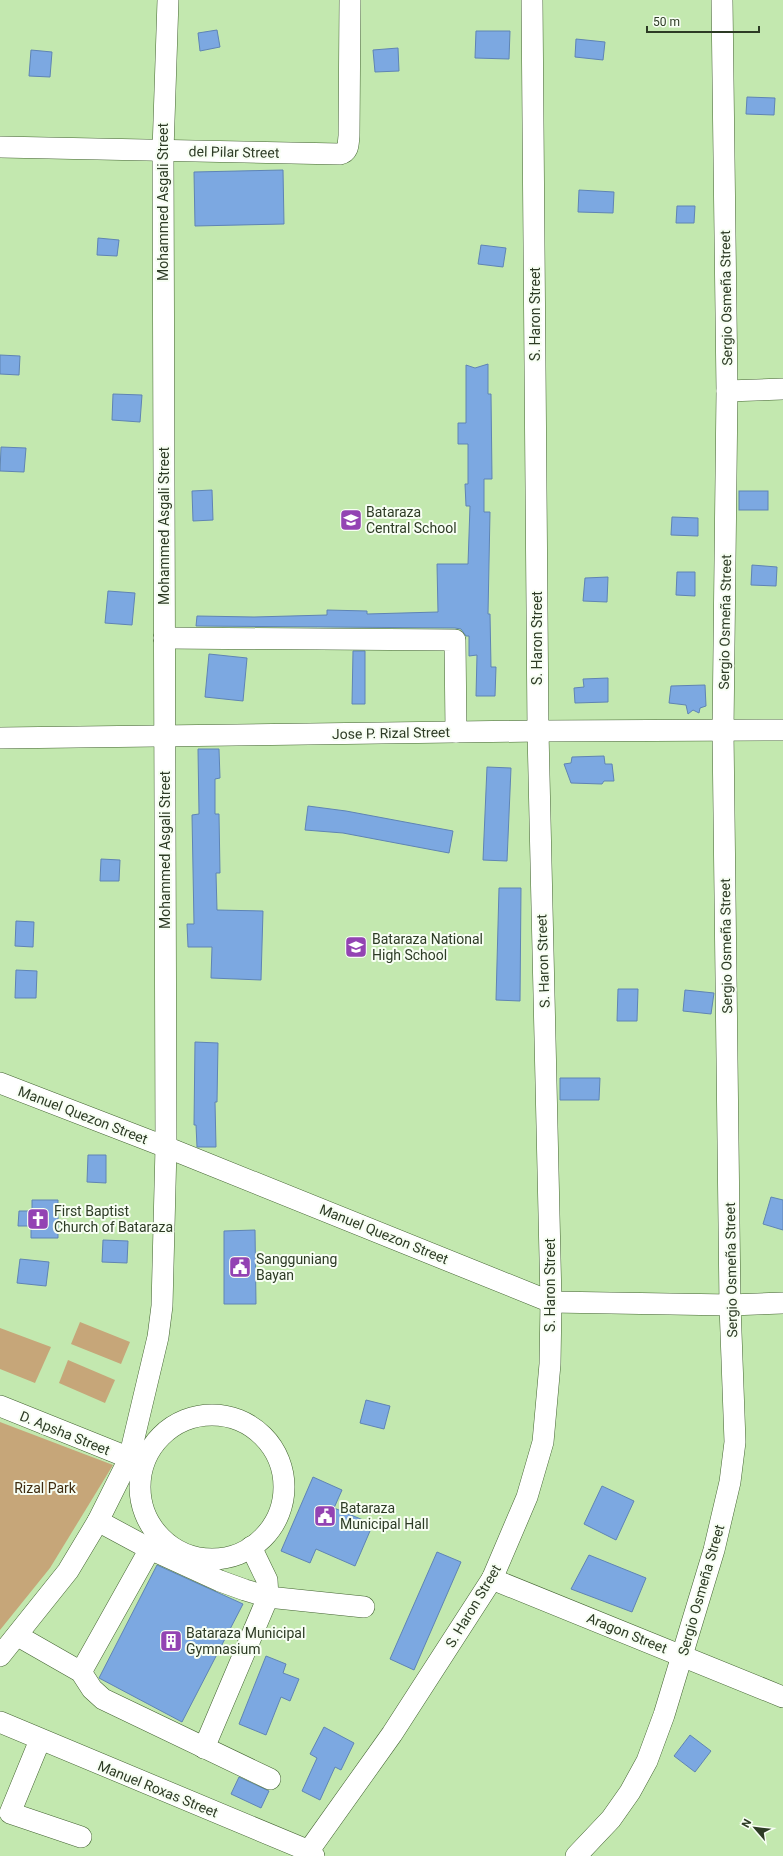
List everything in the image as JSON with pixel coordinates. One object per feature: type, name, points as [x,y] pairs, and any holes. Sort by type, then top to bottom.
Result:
[{"type":"street","name":"Mohammed Asgali Street","points":[[0,1656],[18,1636],[68,1572],[98,1521],[137,1462],[162,1306],[166,1147],[163,151],[168,0]]},
{"type":"street","name":"del Pilar Street","points":[[0,147],[340,154],[346,151],[349,136],[350,0]]},
{"type":"street","name":"S. Haron Street","points":[[310,1854],[392,1734],[492,1579],[527,1497],[543,1442],[550,1364],[551,1302],[538,731],[532,0]]},
{"type":"street","name":"Sergio Osmeña Street","points":[[576,1856],[611,1819],[630,1792],[648,1761],[664,1716],[714,1550],[730,1482],[735,1442],[730,1305],[724,731],[727,390],[722,0]]},
{"type":"street","points":[[727,390],[783,389]]},
{"type":"street","points":[[164,638],[455,640],[456,732]]},
{"type":"street","name":"Jose P. Rizal Street","points":[[0,738],[538,731],[783,730]]},
{"type":"street","name":"Manuel Quezon Street","points":[[0,1083],[166,1147],[551,1302],[730,1305],[783,1302]]},
{"type":"street","name":"D. Apsha Street","points":[[0,1406],[137,1462]]},
{"type":"street","points":[[205,1415],[224,1416],[243,1421],[264,1437],[279,1459],[284,1484],[282,1504],[275,1522],[267,1533],[251,1547],[235,1555],[222,1558],[208,1559],[185,1554],[170,1545],[151,1526],[145,1514],[137,1462],[169,1429],[192,1417],[205,1415]]},
{"type":"street","points":[[98,1521],[150,1549],[220,1581],[268,1596],[364,1607]]},
{"type":"street","points":[[204,1748],[268,1596],[267,1580],[251,1547]]},
{"type":"street","points":[[81,1672],[150,1549]]},
{"type":"street","name":"Aragon Street","points":[[492,1579],[683,1655],[783,1697]]},
{"type":"street","points":[[18,1636],[81,1672],[99,1696],[270,1779]]},
{"type":"street","name":"Manuel Roxas Street","points":[[0,1722],[310,1854]]},
{"type":"street","points":[[40,1740],[10,1813],[81,1837]]},
{"type":"green space","points":[[80,1322],[130,1342],[121,1364],[71,1344]]},
{"type":"green space","points":[[0,1328],[51,1347],[35,1383],[0,1369]]},
{"type":"green space","points":[[68,1360],[115,1380],[105,1403],[59,1383]]},
{"type":"green space","name":"Rizal Park","points":[[0,1422],[113,1465],[50,1568],[0,1630]]},
{"type":"building","points":[[217,30],[220,47],[200,51],[198,33]]},
{"type":"building","points":[[476,31],[510,31],[509,59],[475,58]]},
{"type":"building","points":[[576,39],[605,42],[603,60],[575,57]]},
{"type":"building","points":[[398,48],[399,71],[375,72],[373,50]]},
{"type":"building","points":[[31,50],[52,52],[50,77],[29,76]]},
{"type":"building","points":[[747,97],[775,98],[774,115],[746,114]]},
{"type":"building","points":[[283,170],[284,224],[195,226],[194,172]]},
{"type":"building","points":[[579,190],[614,192],[613,213],[578,212]]},
{"type":"building","points":[[677,206],[695,206],[694,223],[676,223]]},
{"type":"building","points":[[98,238],[119,240],[117,256],[97,255]]},
{"type":"building","points":[[481,245],[506,248],[503,267],[478,264]]},
{"type":"building","points":[[0,355],[20,356],[19,375],[0,374]]},
{"type":"building","points":[[488,364],[488,394],[491,394],[492,479],[484,479],[484,512],[490,512],[488,614],[490,614],[491,667],[496,667],[495,696],[476,696],[477,655],[469,656],[469,636],[466,636],[461,629],[196,626],[197,616],[254,617],[327,615],[327,610],[367,611],[367,614],[438,612],[437,564],[468,564],[470,506],[466,506],[465,484],[468,484],[468,444],[458,444],[458,423],[466,423],[466,365],[475,368]]},
{"type":"building","points":[[113,394],[142,395],[140,422],[112,420]]},
{"type":"building","points":[[1,447],[26,448],[24,472],[0,471]]},
{"type":"building","points":[[212,490],[213,520],[193,521],[192,491]]},
{"type":"building","points":[[739,491],[768,491],[768,510],[739,510]]},
{"type":"building","points":[[672,517],[698,518],[698,536],[671,535]]},
{"type":"building","points":[[752,565],[777,567],[776,586],[751,585]]},
{"type":"building","points":[[677,572],[695,572],[695,596],[676,595]]},
{"type":"building","points":[[608,577],[607,602],[583,601],[585,578]]},
{"type":"building","points":[[108,591],[135,593],[132,625],[105,623]]},
{"type":"building","points":[[353,651],[365,651],[365,704],[352,704]]},
{"type":"building","points":[[209,654],[247,658],[243,701],[205,697]]},
{"type":"building","points":[[608,678],[608,702],[575,703],[574,688],[584,687],[583,679]]},
{"type":"building","points":[[705,685],[706,706],[700,708],[699,713],[693,710],[688,714],[686,705],[669,703],[671,686]]},
{"type":"building","points":[[198,749],[219,749],[220,778],[215,779],[215,814],[219,814],[220,873],[216,873],[217,910],[263,911],[261,980],[211,978],[212,947],[188,947],[187,924],[194,924],[192,815],[199,814]]},
{"type":"building","points":[[604,756],[605,764],[612,764],[614,781],[604,781],[602,784],[571,783],[564,764],[571,763],[572,757]]},
{"type":"building","points":[[487,767],[511,768],[507,861],[483,860]]},
{"type":"building","points":[[308,806],[346,811],[453,831],[449,853],[343,833],[305,830]]},
{"type":"building","points":[[101,859],[120,860],[119,881],[100,881]]},
{"type":"building","points":[[499,888],[521,888],[520,1001],[496,1000]]},
{"type":"building","points":[[16,921],[34,922],[33,947],[15,946]]},
{"type":"building","points":[[16,970],[37,971],[36,998],[15,998]]},
{"type":"building","points":[[618,989],[638,989],[637,1021],[617,1021]]},
{"type":"building","points":[[685,990],[714,993],[711,1014],[683,1011]]},
{"type":"building","points":[[195,1042],[218,1043],[217,1102],[215,1102],[216,1147],[197,1147],[196,1125],[194,1125]]},
{"type":"building","points":[[560,1078],[600,1078],[599,1100],[560,1100]]},
{"type":"building","points":[[88,1155],[106,1155],[106,1183],[87,1182]]},
{"type":"building","points":[[771,1197],[783,1200],[783,1230],[763,1224]]},
{"type":"building","name":"First Baptist Church of Bataraza","points":[[32,1200],[58,1200],[58,1238],[31,1238],[31,1226],[18,1226],[19,1211],[32,1211]]},
{"type":"building","name":"Sangguniang Bayan","points":[[255,1230],[256,1304],[224,1304],[224,1231]]},
{"type":"building","points":[[103,1240],[128,1241],[127,1263],[102,1262]]},
{"type":"building","points":[[20,1259],[49,1262],[46,1286],[17,1283]]},
{"type":"building","points":[[366,1400],[390,1406],[384,1429],[360,1423]]},
{"type":"building","name":"Bataraza Municipal Hall","points":[[313,1477],[342,1490],[334,1508],[373,1524],[355,1566],[316,1549],[310,1563],[281,1551]]},
{"type":"building","points":[[602,1486],[634,1501],[616,1540],[584,1524]]},
{"type":"building","points":[[437,1552],[461,1562],[414,1670],[390,1659]]},
{"type":"building","points":[[589,1555],[646,1578],[632,1612],[571,1589]]},
{"type":"building","name":"Bataraza Municipal Gymnasium","points":[[157,1565],[243,1604],[182,1722],[99,1678]]},
{"type":"building","points":[[266,1656],[286,1664],[283,1673],[299,1679],[290,1701],[281,1697],[266,1735],[239,1724]]},
{"type":"building","points":[[324,1727],[354,1743],[341,1770],[335,1767],[320,1800],[302,1791],[317,1758],[310,1754]]},
{"type":"building","points":[[690,1735],[711,1751],[695,1772],[674,1756]]},
{"type":"building","points":[[239,1777],[269,1791],[261,1808],[231,1794]]},
{"type":"place","name":"Bataraza Central School","points":[[351,520]]},
{"type":"place","name":"Bataraza National High School","points":[[356,947]]},
{"type":"place","name":"First Baptist Church of Bataraza","points":[[38,1219]]},
{"type":"place","name":"Sangguniang Bayan","points":[[240,1267]]},
{"type":"place","name":"Bataraza Municipal Hall","points":[[325,1516]]},
{"type":"place","name":"Bataraza Municipal Gymnasium","points":[[171,1641]]}]
